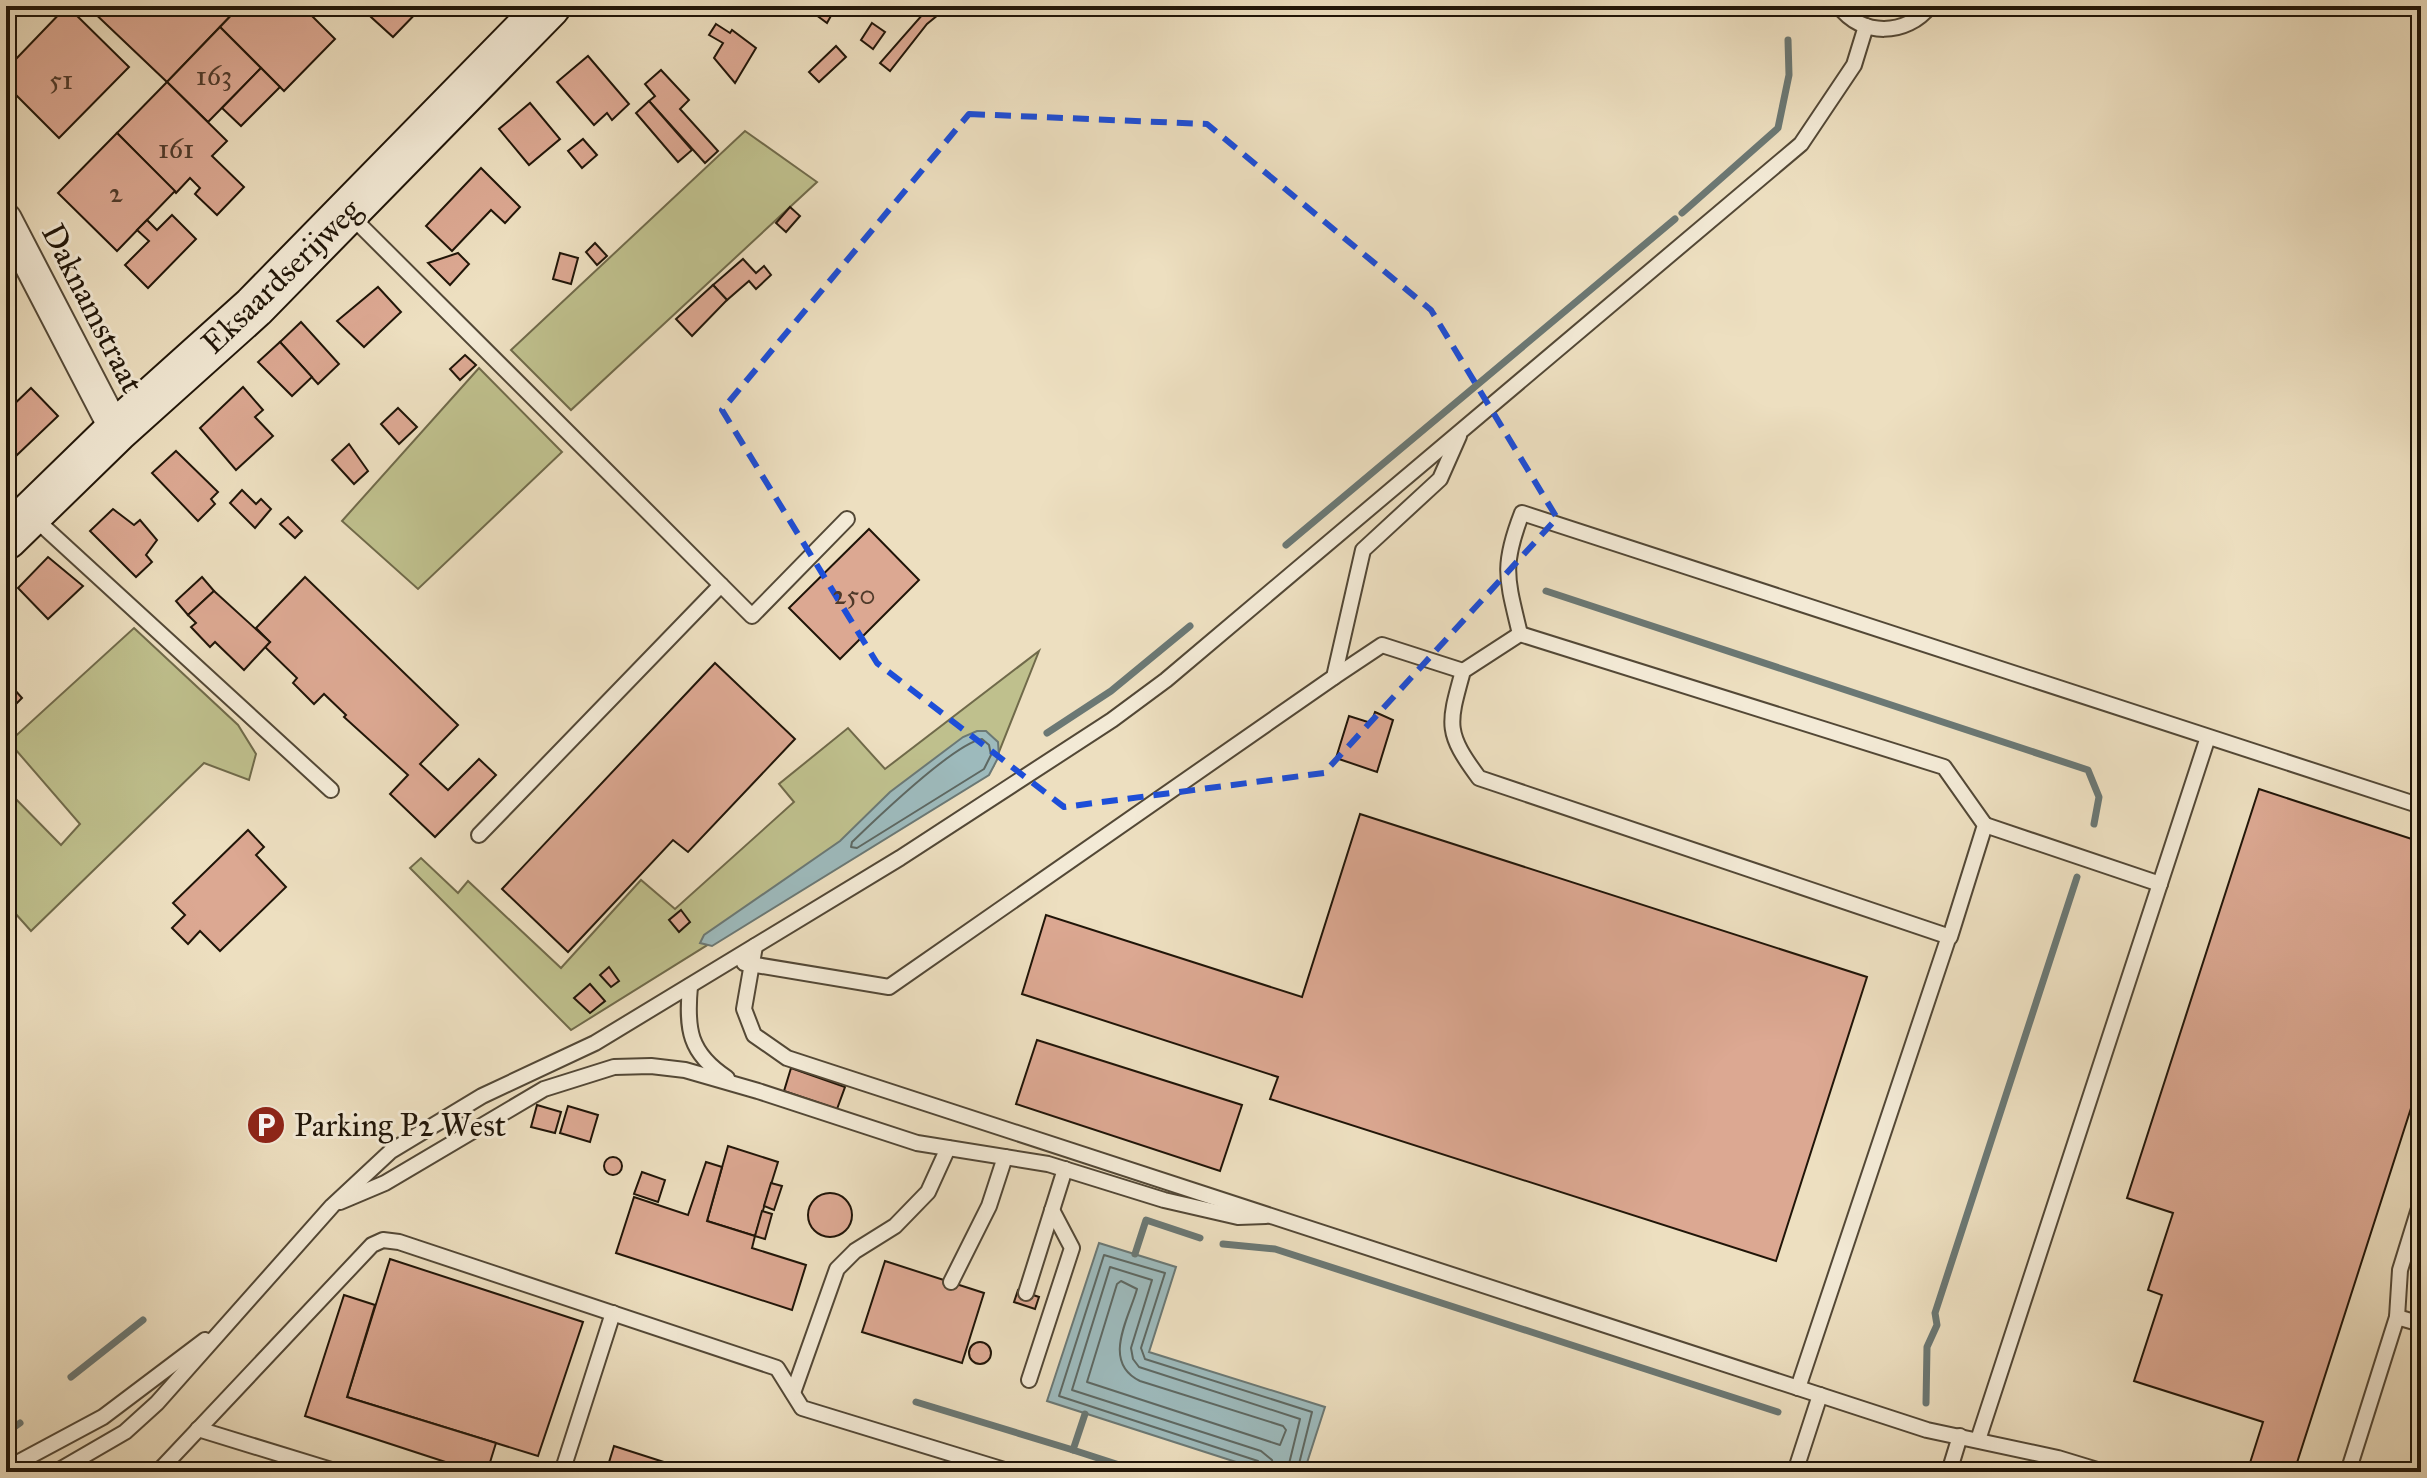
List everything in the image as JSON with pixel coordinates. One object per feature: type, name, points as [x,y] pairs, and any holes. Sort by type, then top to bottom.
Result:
[{"type":"street","name":"Eksaardserijweg","points":[[19,527],[116,431],[254,307],[549,6]]},
{"type":"street","name":"Daknamstraat","points":[[6,219],[116,431]]},
{"type":"lane","points":[[1839,6],[1856,22],[1891,29],[1908,24],[1930,6]]},
{"type":"lane","points":[[56,1472],[125,1432],[157,1403],[218,1330],[332,1206],[391,1151],[482,1096],[595,1043],[732,961],[1020,782],[1166,680],[1801,144],[1854,65],[1866,26]]},
{"type":"lane","points":[[347,212],[752,616],[847,519]]},
{"type":"lane","points":[[1334,677],[1363,550],[1440,479],[1461,431]]},
{"type":"lane","points":[[1520,634],[1509,588],[1507,554],[1522,513],[2207,740],[2421,806]]},
{"type":"lane","points":[[19,527],[331,790]]},
{"type":"lane","points":[[479,835],[721,585]]},
{"type":"lane","points":[[1520,634],[1463,671],[1450,715],[1455,745],[1479,778],[1949,936]]},
{"type":"lane","points":[[1520,634],[1944,767],[1985,825],[2160,884]]},
{"type":"lane","points":[[732,961],[889,987],[1382,645],[1463,671]]},
{"type":"lane","points":[[1978,1440],[2207,740]]},
{"type":"lane","points":[[1798,1388],[1985,825]]},
{"type":"lane","points":[[755,946],[744,1009],[754,1035],[787,1058],[1927,1430],[2104,1472]]},
{"type":"lane","points":[[690,986],[689,1031],[699,1056],[737,1085]]},
{"type":"lane","points":[[332,1206],[385,1183],[544,1089],[614,1067],[651,1066],[685,1070],[737,1085],[917,1143],[1065,1169],[1164,1200],[1238,1217],[1277,1216]]},
{"type":"lane","points":[[793,1393],[837,1269],[855,1251],[895,1226],[928,1192],[948,1148]]},
{"type":"lane","points":[[951,1282],[989,1206],[1005,1157]]},
{"type":"lane","points":[[1026,1293],[1065,1169]]},
{"type":"lane","points":[[2348,1472],[2397,1317],[2400,1270],[2421,1202]]},
{"type":"lane","points":[[1029,1380],[1072,1248],[1052,1210]]},
{"type":"lane","points":[[158,1472],[372,1245],[383,1240],[777,1368],[802,1408],[1011,1472]]},
{"type":"lane","points":[[562,1472],[613,1313]]},
{"type":"lane","points":[[2397,1317],[2421,1324]]},
{"type":"lane","points":[[6,1469],[103,1417],[166,1366],[218,1330]]},
{"type":"lane","points":[[1795,1472],[1820,1395]]},
{"type":"lane","points":[[198,1429],[338,1472]]},
{"type":"lane","points":[[1949,1472],[1960,1436]]},
{"type":"lane","points":[[64,1438],[77,1460]]},
{"type":"highlighted area","points":[[969,114],[1207,124],[1431,310],[1557,518],[1324,773],[1064,807],[877,663],[722,410]]},
{"type":"green space","points":[[745,131],[817,182],[571,410],[511,350]]},
{"type":"green space","points":[[479,368],[562,452],[418,589],[342,521]]},
{"type":"green space","points":[[134,628],[238,725],[256,754],[249,780],[204,763],[31,931],[6,903],[6,789],[61,845],[80,824],[9,742]]},
{"type":"green space","points":[[1039,651],[993,767],[571,1030],[410,868],[421,858],[458,893],[468,881],[561,968],[641,880],[675,909],[794,802],[779,784],[848,728],[885,769]]},
{"type":"water","points":[[986,731],[998,742],[999,756],[989,775],[712,946],[700,943],[704,935],[840,841],[890,792],[963,737]]},
{"type":"water","points":[[1099,1243],[1176,1267],[1149,1352],[1325,1407],[1304,1472],[1267,1472],[1047,1401]]},
{"type":"building","points":[[67,6],[129,67],[59,138],[15,94],[12,97],[6,92],[6,63],[12,57],[15,60]]},
{"type":"building","points":[[87,6],[240,6],[167,82]]},
{"type":"building","points":[[240,6],[302,6],[335,39],[284,91],[220,27]]},
{"type":"building","points":[[379,6],[423,6],[393,37],[371,17]]},
{"type":"building","points":[[804,6],[823,6],[832,14],[827,23]]},
{"type":"building","points":[[930,6],[949,6],[927,24],[890,71],[880,63]]},
{"type":"building","points":[[872,23],[885,32],[873,49],[861,40]]},
{"type":"building","points":[[716,24],[730,33],[732,30],[756,48],[735,83],[714,58],[723,43],[709,35]]},
{"type":"building","points":[[220,27],[261,68],[208,122],[167,82]]},
{"type":"building","points":[[836,46],[846,57],[819,82],[809,72]]},
{"type":"building","points":[[588,56],[629,104],[612,120],[607,113],[594,125],[557,82]]},
{"type":"building","points":[[261,68],[280,87],[241,126],[222,108]]},
{"type":"building","points":[[661,70],[689,100],[680,109],[718,151],[705,163],[649,101],[655,96],[645,84]]},
{"type":"building","points":[[167,82],[227,141],[212,156],[244,187],[217,215],[195,194],[200,188],[190,178],[176,193],[117,133]]},
{"type":"building","points":[[649,101],[692,150],[678,162],[636,113]]},
{"type":"building","points":[[530,103],[560,139],[529,165],[499,129]]},
{"type":"building","points":[[117,133],[175,191],[117,251],[58,193]]},
{"type":"building","points":[[583,139],[597,155],[582,168],[568,151]]},
{"type":"building","points":[[481,168],[520,207],[505,223],[491,210],[452,251],[426,226]]},
{"type":"building","points":[[790,207],[800,216],[786,232],[776,223]]},
{"type":"building","points":[[172,215],[196,239],[148,288],[125,265],[149,241],[137,230],[147,220],[157,230]]},
{"type":"building","points":[[595,243],[607,256],[597,265],[586,252]]},
{"type":"building","points":[[458,253],[469,264],[450,285],[428,263]]},
{"type":"building","points":[[560,253],[578,258],[571,284],[553,279]]},
{"type":"building","points":[[743,259],[756,273],[764,266],[771,275],[756,289],[749,281],[727,300],[713,285]]},
{"type":"building","points":[[713,285],[727,300],[692,336],[676,319]]},
{"type":"building","points":[[378,287],[401,312],[364,347],[337,321]]},
{"type":"building","points":[[301,322],[339,364],[318,384],[280,342]]},
{"type":"building","points":[[280,342],[312,377],[292,396],[258,362]]},
{"type":"building","points":[[465,355],[476,365],[460,380],[450,369]]},
{"type":"building","points":[[243,387],[263,410],[255,417],[273,436],[236,470],[200,428]]},
{"type":"building","points":[[31,388],[58,416],[17,455],[6,443],[6,412]]},
{"type":"building","points":[[398,408],[417,427],[399,444],[381,424]]},
{"type":"building","points":[[349,444],[368,471],[354,484],[332,460]]},
{"type":"building","points":[[176,451],[218,492],[211,499],[215,504],[198,521],[152,473]]},
{"type":"building","points":[[242,490],[256,504],[261,499],[271,509],[255,528],[230,503]]},
{"type":"building","points":[[113,509],[134,525],[140,520],[157,540],[146,555],[152,562],[136,577],[90,531]]},
{"type":"building","points":[[288,517],[302,531],[295,538],[280,524]]},
{"type":"building","points":[[869,529],[919,580],[840,659],[789,608]]},
{"type":"building","points":[[48,557],[83,586],[48,619],[18,588]]},
{"type":"building","points":[[202,577],[214,591],[188,615],[176,601]]},
{"type":"building","points":[[305,577],[458,725],[420,764],[448,790],[479,759],[496,775],[435,837],[390,794],[408,775],[344,717],[346,715],[324,694],[314,704],[293,683],[297,678],[265,647],[270,642],[256,628]]},
{"type":"building","points":[[214,591],[270,642],[244,670],[215,642],[210,647],[191,627],[196,623],[188,615]]},
{"type":"building","points":[[715,663],[795,739],[688,852],[673,840],[568,952],[502,889]]},
{"type":"building","points":[[6,680],[22,698],[10,710],[6,706]]},
{"type":"building","points":[[1375,712],[1393,720],[1377,772],[1336,758],[1349,716],[1371,723]]},
{"type":"building","points":[[2259,789],[2421,842],[2421,1077],[2294,1472],[2268,1472],[2249,1466],[2263,1422],[2134,1381],[2162,1295],[2148,1290],[2173,1213],[2127,1198]]},
{"type":"building","points":[[1360,814],[1867,977],[1776,1261],[1270,1099],[1278,1077],[1022,994],[1046,915],[1302,997]]},
{"type":"building","points":[[248,830],[264,847],[256,855],[286,887],[220,951],[200,931],[188,944],[172,928],[185,915],[173,903]]},
{"type":"building","points":[[681,910],[690,922],[679,932],[669,920]]},
{"type":"building","points":[[609,967],[619,981],[611,987],[600,975]]},
{"type":"building","points":[[590,984],[605,1001],[590,1013],[574,998]]},
{"type":"building","points":[[1037,1040],[1242,1105],[1220,1171],[1016,1104]]},
{"type":"building","points":[[791,1068],[845,1087],[837,1109],[784,1091]]},
{"type":"building","points":[[537,1105],[561,1112],[555,1133],[531,1127]]},
{"type":"building","points":[[568,1106],[598,1115],[590,1142],[560,1133]]},
{"type":"building","points":[[728,1146],[778,1162],[755,1236],[707,1221]]},
{"type":"building","points":[[609,1157],[617,1157],[622,1166],[620,1173],[609,1175],[604,1170],[604,1162]]},
{"type":"building","points":[[706,1162],[722,1167],[707,1221],[755,1236],[752,1248],[806,1265],[792,1310],[616,1253],[634,1197],[688,1215]]},
{"type":"building","points":[[642,1172],[665,1180],[658,1202],[634,1194]]},
{"type":"building","points":[[771,1183],[782,1186],[774,1210],[764,1206]]},
{"type":"building","points":[[830,1193],[846,1199],[852,1215],[846,1231],[830,1237],[814,1231],[808,1215],[814,1199]]},
{"type":"building","points":[[762,1211],[772,1214],[765,1239],[755,1236]]},
{"type":"building","points":[[390,1259],[583,1322],[538,1456],[347,1397]]},
{"type":"building","points":[[885,1261],[984,1293],[962,1363],[862,1332]]},
{"type":"building","points":[[1018,1290],[1039,1297],[1035,1309],[1014,1302]]},
{"type":"building","points":[[344,1295],[375,1305],[347,1397],[496,1443],[487,1472],[476,1472],[305,1416]]},
{"type":"building","points":[[980,1342],[988,1345],[991,1353],[988,1361],[980,1364],[972,1361],[969,1353],[972,1345]]},
{"type":"building","points":[[614,1446],[695,1472],[606,1472]]},
{"type":"waterway","points":[[1682,213],[1778,128],[1789,75],[1788,40]]},
{"type":"waterway","points":[[1286,545],[1675,219]]},
{"type":"waterway","points":[[1546,591],[2088,770],[2099,797],[2094,824]]},
{"type":"waterway","points":[[1047,733],[1111,691],[1190,626]]},
{"type":"waterway","points":[[1926,1403],[1927,1347],[1937,1325],[1935,1313],[2077,877]]},
{"type":"waterway","points":[[1135,1254],[1146,1220],[1200,1238]]},
{"type":"waterway","points":[[1223,1244],[1275,1249],[1778,1412]]},
{"type":"waterway","points":[[71,1377],[143,1320]]},
{"type":"waterway","points":[[916,1402],[1073,1450]]},
{"type":"waterway","points":[[1085,1414],[1073,1450],[1141,1472]]},
{"type":"waterway","points":[[6,1433],[20,1423]]},
{"type":"place","name":"Parking P2 West","points":[[266,1125]]}]
